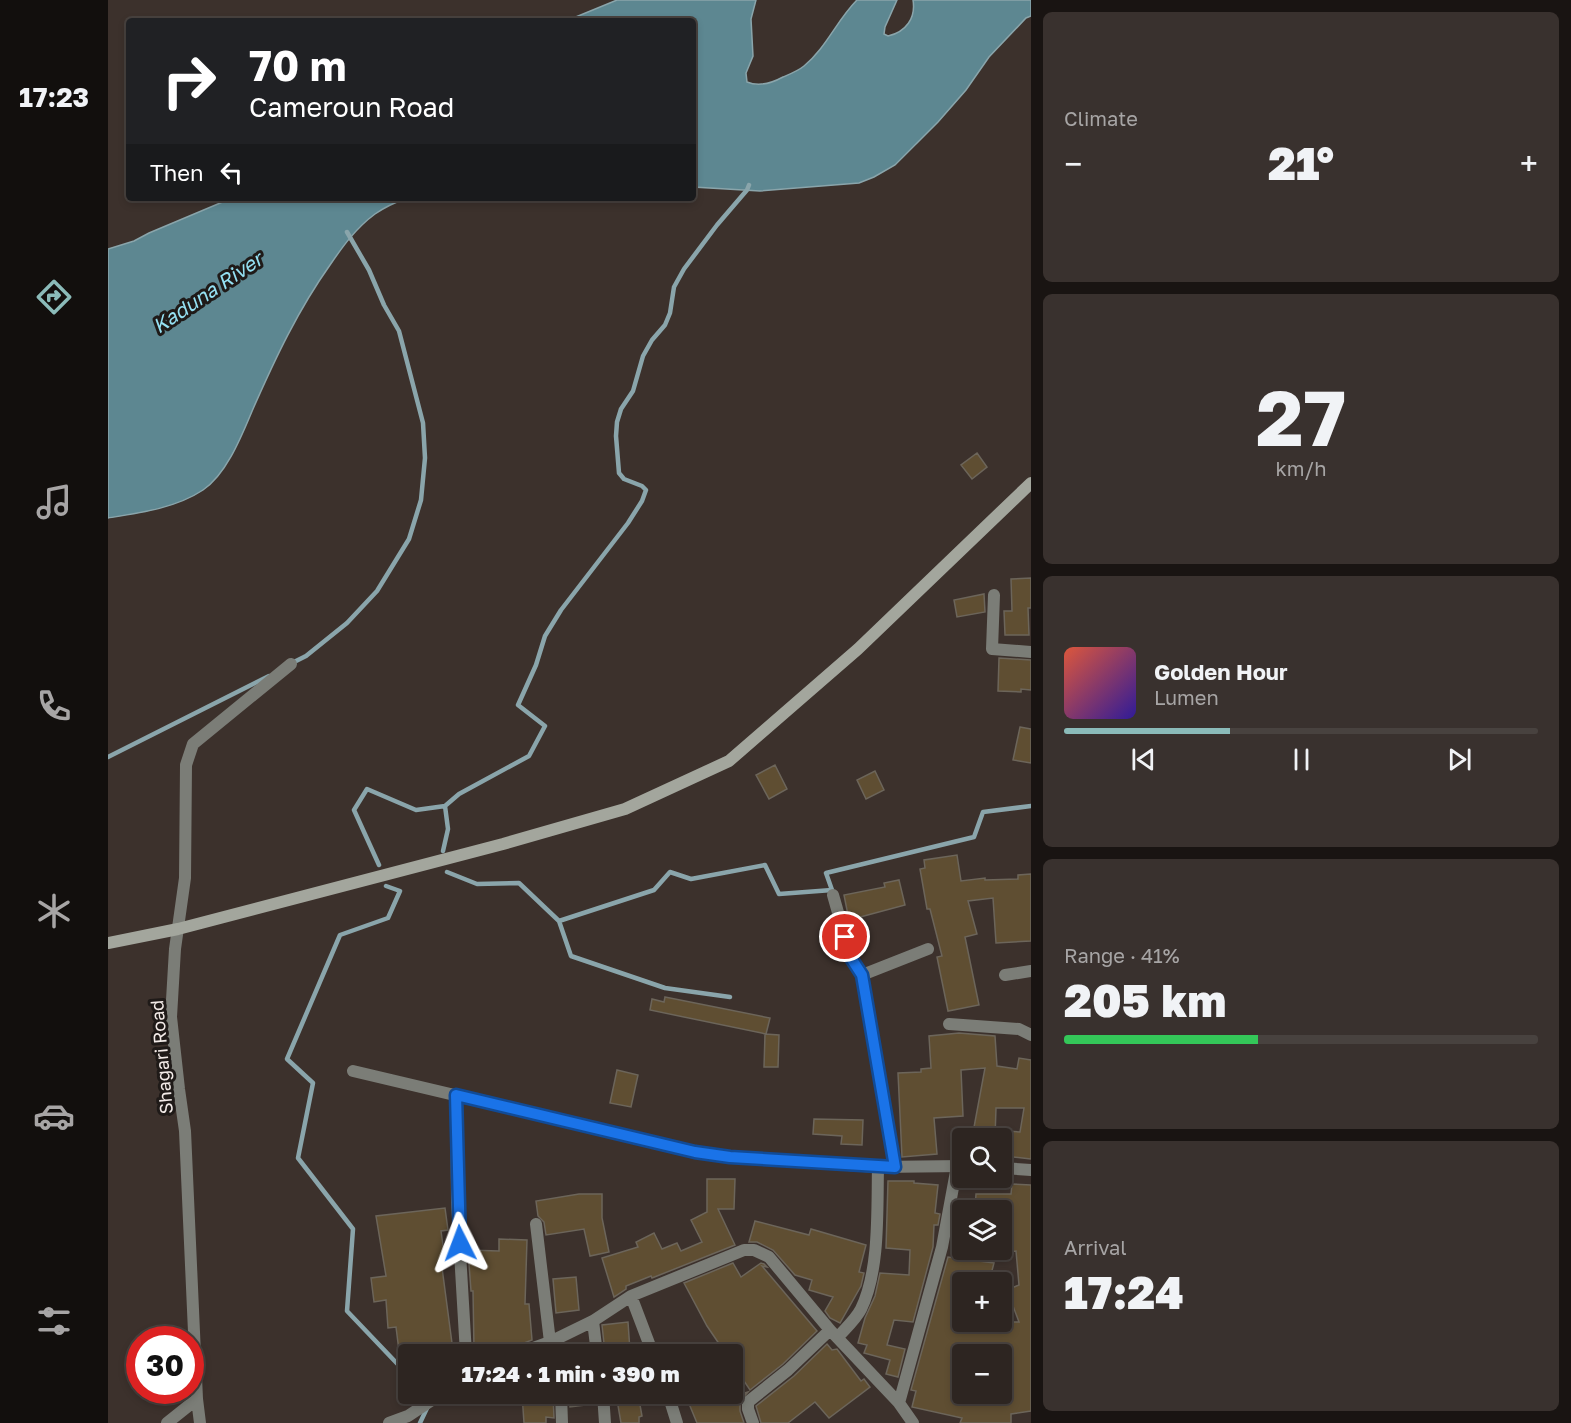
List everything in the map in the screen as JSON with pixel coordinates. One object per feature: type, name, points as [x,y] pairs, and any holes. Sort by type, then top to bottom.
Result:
[{"type":"street","points":[[108,943],[178,929],[503,844],[625,809],[729,761],[858,649],[1031,483]]},
{"type":"street","points":[[994,595],[992,649],[1031,652]]},
{"type":"street","name":"Shagari Road","points":[[194,1326],[186,1131],[171,1017],[178,929],[185,878],[186,765],[193,744],[291,664]]},
{"type":"street","points":[[833,895],[851,958],[862,975],[895,1167]]},
{"type":"street","points":[[862,975],[928,949]]},
{"type":"street","points":[[1005,975],[1031,971]]},
{"type":"street","points":[[949,1024],[1019,1029],[1031,1035]]},
{"type":"street","points":[[353,1071],[695,1152],[730,1157],[878,1167],[952,1166]]},
{"type":"street","points":[[456,1095],[457,1202],[465,1344]]},
{"type":"street","points":[[753,1423],[748,1402],[861,1310],[877,1243],[878,1167]]},
{"type":"street","points":[[1012,1169],[1031,1170]]},
{"type":"street","points":[[899,1402],[942,1247],[955,1188]]},
{"type":"street","points":[[536,1224],[551,1344]]},
{"type":"street","points":[[558,1344],[631,1296],[744,1250],[754,1250],[769,1257],[834,1334],[899,1402],[914,1423]]},
{"type":"street","points":[[631,1296],[649,1344]]},
{"type":"street","points":[[593,1321],[596,1344]]},
{"type":"street","points":[[167,1423],[191,1404]]},
{"type":"street","name":"Shagari Road","points":[[198,1404],[200,1423]]},
{"type":"street","points":[[389,1423],[408,1416],[427,1404]]},
{"type":"street","points":[[561,1404],[562,1423]]},
{"type":"street","points":[[604,1404],[605,1423]]},
{"type":"street","points":[[671,1404],[677,1423]]},
{"type":"water","points":[[617,0],[756,0],[751,19],[753,56],[746,73],[747,82],[765,84],[797,71],[812,59],[857,0],[897,0],[885,27],[884,34],[888,36],[905,28],[913,13],[913,0],[1031,0],[1031,16],[1026,18],[989,57],[966,90],[895,165],[859,183],[760,191],[696,187],[696,18],[573,18]]},
{"type":"water","name":"Kaduna River","points":[[225,201],[400,201],[368,219],[330,265],[288,335],[233,453],[212,483],[192,496],[170,505],[108,518],[108,249],[134,241]]},
{"type":"building","points":[[977,453],[987,467],[972,479],[961,465]]},
{"type":"building","points":[[1031,578],[1031,608],[1028,608],[1029,635],[1005,635],[1004,611],[1012,611],[1011,579]]},
{"type":"building","points":[[984,594],[985,612],[957,617],[954,600]]},
{"type":"building","points":[[999,658],[1031,660],[1031,690],[998,691]]},
{"type":"building","points":[[1020,727],[1031,729],[1031,763],[1013,760]]},
{"type":"building","points":[[775,765],[787,789],[769,799],[756,775]]},
{"type":"building","points":[[875,771],[884,790],[866,799],[857,780]]},
{"type":"building","points":[[957,855],[961,881],[985,878],[985,880],[1018,879],[1018,875],[1031,874],[1031,941],[996,943],[993,898],[968,901],[977,934],[965,937],[979,1005],[948,1011],[937,957],[942,956],[930,909],[927,909],[920,869],[925,868],[924,860]]},
{"type":"building","points":[[899,880],[905,905],[849,920],[844,895],[885,887],[884,883]]},
{"type":"building","points":[[665,997],[770,1018],[766,1034],[650,1010],[652,999],[664,1002]]},
{"type":"building","points":[[959,1033],[995,1036],[997,1066],[1017,1069],[1019,1058],[1031,1060],[1031,1159],[1012,1157],[1012,1131],[1020,1132],[1024,1108],[996,1108],[995,1128],[974,1128],[985,1068],[961,1070],[963,1116],[934,1118],[937,1154],[902,1157],[898,1073],[921,1072],[921,1069],[931,1068],[929,1036]]},
{"type":"building","points":[[765,1034],[779,1035],[778,1067],[764,1067]]},
{"type":"building","points":[[617,1070],[638,1075],[631,1107],[610,1103]]},
{"type":"building","points":[[814,1119],[863,1120],[862,1145],[841,1144],[842,1136],[813,1134]]},
{"type":"building","points":[[707,1179],[735,1179],[734,1209],[718,1209],[735,1245],[626,1286],[626,1289],[614,1297],[602,1258],[638,1247],[636,1242],[654,1233],[662,1249],[677,1243],[681,1251],[702,1242],[691,1220],[707,1212]]},
{"type":"building","points":[[888,1181],[914,1181],[914,1183],[938,1185],[935,1213],[940,1214],[938,1225],[934,1225],[933,1247],[913,1322],[894,1320],[887,1345],[905,1349],[898,1377],[886,1374],[890,1360],[864,1353],[867,1345],[858,1343],[865,1318],[875,1296],[880,1273],[909,1275],[910,1250],[886,1248]]},
{"type":"building","points":[[1012,1184],[1031,1185],[1031,1411],[1011,1414],[1011,1423],[960,1423],[962,1418],[912,1407],[916,1391],[911,1390],[948,1257],[952,1258],[952,1260],[994,1263],[992,1272],[952,1272],[952,1332],[1012,1332],[1012,1322],[1019,1322],[1012,1303],[1012,1288],[1019,1285],[1016,1251],[1012,1252],[1012,1200],[976,1200],[976,1194],[1011,1194]]},
{"type":"building","points":[[579,1194],[602,1194],[602,1218],[609,1252],[590,1256],[584,1229],[546,1235],[544,1222],[538,1216],[536,1201]]},
{"type":"building","points":[[445,1208],[448,1230],[441,1231],[445,1260],[441,1260],[452,1343],[398,1344],[396,1327],[388,1328],[386,1300],[374,1302],[371,1278],[386,1276],[376,1216]]},
{"type":"building","points":[[755,1221],[809,1235],[811,1229],[866,1245],[859,1272],[864,1273],[861,1286],[840,1323],[830,1318],[825,1311],[833,1297],[809,1290],[812,1280],[795,1275],[773,1250],[757,1242],[749,1242]]},
{"type":"building","points":[[499,1239],[527,1240],[525,1304],[529,1304],[532,1340],[521,1344],[474,1344],[473,1291],[471,1291],[468,1250],[499,1251]]},
{"type":"building","points":[[733,1263],[741,1277],[761,1263],[764,1264],[767,1267],[762,1266],[817,1331],[783,1364],[750,1390],[743,1380],[743,1344],[719,1344],[684,1283]]},
{"type":"building","points":[[576,1277],[579,1310],[556,1313],[553,1279]]},
{"type":"building","points":[[628,1322],[630,1344],[604,1344],[602,1325]]},
{"type":"building","points":[[827,1344],[832,1350],[837,1349],[861,1381],[864,1379],[870,1387],[829,1418],[815,1402],[788,1423],[761,1423],[756,1406],[794,1376]]},
{"type":"building","points":[[523,1404],[553,1404],[554,1418],[546,1417],[546,1423],[524,1423]]},
{"type":"building","points":[[570,1404],[593,1404],[570,1407]]},
{"type":"building","points":[[618,1404],[646,1404],[640,1405],[642,1416],[639,1417],[639,1423],[621,1423]]},
{"type":"building","points":[[689,1404],[740,1404],[744,1423],[697,1423]]},
{"type":"waterway","points":[[379,865],[354,810],[367,789],[416,810],[445,806],[459,794],[529,756],[545,726],[518,705],[536,665],[545,636],[561,610],[628,523],[646,490],[624,479],[619,473],[616,436],[621,409],[633,391],[643,356],[652,340],[665,325],[670,313],[674,287],[684,269],[749,185]]},
{"type":"waterway","points":[[292,663],[306,656],[347,623],[377,591],[409,539],[421,500],[425,458],[423,423],[399,331],[384,305],[369,270],[347,232]]},
{"type":"waterway","points":[[108,757],[269,676]]},
{"type":"waterway","points":[[443,851],[448,829],[445,806]]},
{"type":"waterway","points":[[559,921],[654,890],[670,872],[691,879],[765,865],[779,894],[832,890],[826,873],[974,837],[983,812],[1031,806]]},
{"type":"waterway","points":[[447,872],[477,884],[519,883],[559,921],[571,956],[665,988],[730,997]]},
{"type":"waterway","points":[[386,886],[400,891],[388,918],[340,935],[287,1059],[313,1083],[298,1158],[353,1229],[347,1311],[398,1365]]},
{"type":"waterway","points":[[420,1423],[428,1406]]},
{"type":"route","points":[[460,1243],[457,1202],[456,1095],[695,1152],[730,1157],[895,1167],[862,975],[851,958],[845,937]]}]
